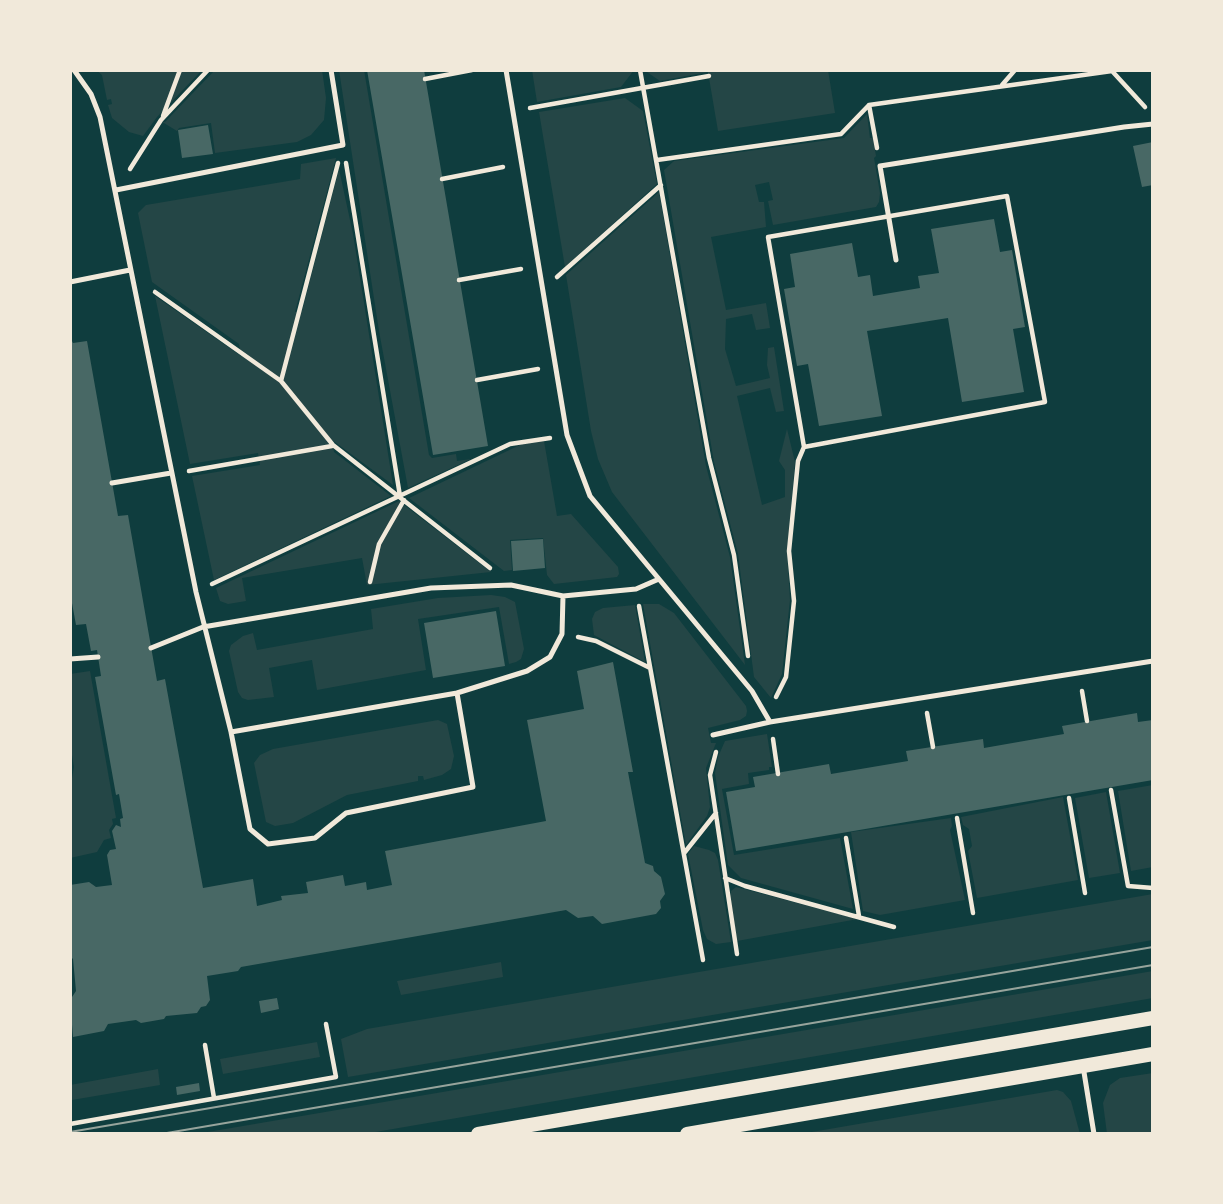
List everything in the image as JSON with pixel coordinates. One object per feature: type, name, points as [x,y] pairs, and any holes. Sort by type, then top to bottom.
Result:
[{"type":"main road","points":[[478,1134],[1153,1018]]},
{"type":"main road","points":[[688,1134],[1153,1054]]},
{"type":"lane","points":[[74,70],[91,94],[100,117],[196,592],[231,732],[250,830],[268,844],[315,838],[346,813],[473,787],[457,693]]},
{"type":"lane","points":[[116,190],[343,145],[331,70]]},
{"type":"lane","points":[[506,70],[567,435],[590,496],[752,691],[770,722]]},
{"type":"lane","points":[[896,260],[880,166],[1153,124]]},
{"type":"lane","points":[[70,282],[130,270]]},
{"type":"lane","points":[[112,483],[171,473]]},
{"type":"lane","points":[[151,648],[204,627],[431,588],[511,585],[564,596],[636,589],[659,579]]},
{"type":"lane","points":[[231,732],[457,693],[527,671],[550,657],[562,634],[564,596]]},
{"type":"lane","points":[[70,659],[98,657]]},
{"type":"lane","points":[[713,734],[770,722],[1153,661]]},
{"type":"lane","points":[[1083,1066],[1094,1134]]},
{"type":"path","points":[[161,120],[180,70]]},
{"type":"path","points":[[116,190],[161,120],[208,70]]},
{"type":"path","points":[[425,79],[472,70]]},
{"type":"path","points":[[640,70],[709,458],[734,555],[752,691]]},
{"type":"path","points":[[1001,86],[1015,70]]},
{"type":"path","points":[[657,160],[841,134],[869,106],[1112,71],[1153,115]]},
{"type":"path","points":[[514,111],[709,76]]},
{"type":"path","points":[[869,106],[880,166]]},
{"type":"path","points":[[343,145],[402,499],[379,544],[369,591]]},
{"type":"path","points":[[281,381],[340,156]]},
{"type":"path","points":[[442,179],[522,163]]},
{"type":"path","points":[[574,262],[661,185]]},
{"type":"path","points":[[778,774],[770,722],[774,700],[786,677],[794,601],[789,551],[798,461],[804,447],[768,237],[1007,195],[1045,402],[804,447]]},
{"type":"path","points":[[460,280],[540,266]]},
{"type":"path","points":[[153,290],[281,381],[333,445],[500,576]]},
{"type":"path","points":[[477,380],[556,366]]},
{"type":"path","points":[[196,592],[402,499],[510,444],[567,435]]},
{"type":"path","points":[[208,467],[333,445]]},
{"type":"path","points":[[639,602],[703,960]]},
{"type":"path","points":[[562,634],[596,641],[651,668]]},
{"type":"path","points":[[1080,673],[1087,721]]},
{"type":"path","points":[[924,698],[933,747]]},
{"type":"path","points":[[725,732],[710,775],[737,954]]},
{"type":"path","points":[[1111,790],[1128,886],[1153,888]]},
{"type":"path","points":[[1069,798],[1085,894]]},
{"type":"path","points":[[685,853],[716,813]]},
{"type":"path","points":[[957,818],[973,913]]},
{"type":"path","points":[[846,838],[859,916]]},
{"type":"path","points":[[724,877],[745,886],[894,927]]},
{"type":"path","points":[[70,1124],[336,1077],[326,1024]]},
{"type":"path","points":[[205,1045],[214,1098]]},
{"type":"shaded area","points":[[96,70],[202,70],[157,117],[143,136],[129,132],[112,118],[108,105],[112,104],[111,99],[107,100],[102,75]]},
{"type":"shaded area","points":[[215,70],[322,70],[326,98],[324,120],[311,135],[297,142],[215,153],[211,123],[179,128],[177,131],[159,120],[165,122]]},
{"type":"shaded area","points":[[339,70],[364,70],[429,455],[432,458],[456,454],[457,461],[471,459],[408,488],[379,331]]},
{"type":"shaded area","points":[[532,70],[634,70],[621,87],[537,102]]},
{"type":"shaded area","points":[[644,70],[828,70],[835,113],[718,131],[708,72],[660,81]]},
{"type":"shaded area","points":[[625,98],[643,111],[657,184],[565,267],[539,112]]},
{"type":"shaded area","points":[[867,114],[880,193],[876,207],[773,225],[768,201],[773,200],[769,182],[755,185],[759,202],[764,202],[766,227],[711,237],[726,310],[766,303],[770,328],[756,330],[752,314],[726,319],[725,349],[736,386],[770,378],[767,365],[768,348],[774,347],[784,411],[776,412],[770,388],[737,396],[762,505],[785,497],[785,470],[779,461],[787,429],[795,462],[787,552],[790,600],[782,674],[771,698],[754,677],[738,554],[714,462],[664,170],[674,161],[844,138]]},
{"type":"shaded area","points":[[336,158],[295,312],[302,311],[339,169],[353,234],[393,485],[332,440],[334,452],[391,496],[214,580],[192,476],[260,465],[258,453],[190,464],[155,296],[241,356],[239,344],[152,282],[138,213],[146,205],[300,179],[301,164]]},
{"type":"shaded area","points":[[659,192],[706,466],[730,557],[745,665],[612,492],[598,459],[591,431],[566,275]]},
{"type":"shaded area","points":[[544,441],[557,516],[571,514],[618,567],[617,577],[554,584],[547,575],[543,538],[510,540],[512,570],[504,571],[409,498],[522,444]]},
{"type":"shaded area","points":[[399,501],[491,572],[367,585],[362,558],[242,578],[246,601],[228,604],[220,601],[216,588]]},
{"type":"shaded area","points":[[491,595],[515,602],[524,649],[521,659],[516,662],[509,664],[499,607],[418,619],[426,670],[317,690],[312,660],[269,668],[274,697],[248,700],[242,698],[238,692],[229,651],[231,645],[243,636],[253,633],[257,650],[373,629],[371,609],[438,598]]},
{"type":"shaded area","points":[[643,604],[659,604],[674,613],[746,706],[747,711],[746,716],[740,720],[708,728],[711,743],[716,743],[706,768],[710,807],[707,816],[686,845]]},
{"type":"shaded area","points":[[635,605],[645,662],[594,635],[592,619],[595,612],[603,608]]},
{"type":"shaded area","points":[[90,671],[116,818],[112,819],[113,824],[109,830],[111,838],[104,840],[97,852],[70,858],[70,789],[74,767],[70,743],[70,674]]},
{"type":"shaded area","points":[[438,720],[447,724],[454,756],[451,769],[442,775],[424,780],[423,776],[418,776],[418,781],[347,795],[293,823],[275,826],[266,822],[254,763],[260,755],[273,749]]},
{"type":"shaded area","points":[[767,734],[772,767],[769,767],[769,770],[748,773],[749,784],[722,789],[734,855],[840,838],[853,909],[741,878],[728,865],[715,773],[718,757],[725,741]]},
{"type":"shaded area","points":[[1153,785],[1153,867],[1131,871],[1118,791]]},
{"type":"shaded area","points":[[1106,792],[1120,873],[1089,878],[1075,798]]},
{"type":"shaded area","points":[[1063,797],[1078,880],[977,898],[968,851],[972,846],[969,829],[963,825],[961,817]]},
{"type":"shaded area","points":[[951,818],[950,830],[965,900],[880,915],[863,911],[851,832]]},
{"type":"shaded area","points":[[694,846],[715,853],[718,860],[731,942],[716,944],[707,939],[703,930],[688,854]]},
{"type":"shaded area","points":[[736,887],[858,919],[737,941],[730,897],[731,891]]},
{"type":"shaded area","points":[[1153,894],[1153,940],[348,1077],[341,1039],[367,1029]]},
{"type":"shaded area","points":[[501,962],[503,977],[401,995],[397,981]]},
{"type":"shaded area","points":[[1153,971],[1153,998],[364,1134],[196,1134]]},
{"type":"shaded area","points":[[317,1042],[320,1057],[223,1074],[220,1059]]},
{"type":"shaded area","points":[[158,1069],[160,1085],[72,1100],[70,1085]]},
{"type":"shaded area","points":[[1153,1073],[1153,1134],[1107,1134],[1103,1103],[1110,1085],[1120,1078]]},
{"type":"shaded area","points":[[1057,1090],[1063,1092],[1071,1101],[1080,1134],[800,1134]]},
{"type":"building","points":[[367,70],[424,70],[488,446],[433,455]]},
{"type":"building","points":[[208,125],[213,154],[182,158],[178,130]]},
{"type":"building","points":[[1153,142],[1153,185],[1142,187],[1133,146]]},
{"type":"building","points":[[994,219],[1000,252],[1012,250],[1025,327],[1013,329],[1024,392],[962,402],[948,318],[867,331],[882,416],[819,426],[808,364],[797,366],[784,289],[795,287],[790,254],[852,243],[858,277],[870,275],[873,296],[920,288],[918,276],[939,273],[931,229]]},
{"type":"building","points":[[70,337],[73,343],[87,341],[118,516],[128,515],[157,681],[165,679],[203,888],[253,879],[257,906],[282,900],[281,896],[308,893],[306,882],[343,875],[345,886],[366,882],[367,890],[392,885],[385,851],[546,821],[527,720],[584,709],[577,671],[613,662],[633,772],[628,772],[645,863],[653,866],[654,871],[661,877],[665,894],[656,914],[602,924],[593,916],[578,918],[566,910],[241,967],[238,971],[207,976],[210,1000],[197,1013],[166,1016],[164,1019],[141,1023],[136,1020],[108,1024],[104,1031],[73,1037],[70,1000],[76,991],[73,959],[70,956],[70,885],[89,882],[96,887],[112,885],[107,855],[110,850],[116,849],[112,831],[116,825],[121,827],[120,819],[123,818],[119,794],[116,795],[95,677],[101,676],[97,650],[91,651],[86,624],[76,625],[70,592]]},
{"type":"building","points":[[543,539],[545,568],[513,571],[511,541]]},
{"type":"building","points":[[496,611],[505,666],[433,678],[424,623]]},
{"type":"building","points":[[1137,713],[1138,722],[1153,720],[1153,780],[736,851],[726,792],[755,787],[753,777],[829,764],[831,774],[908,761],[906,751],[983,739],[984,748],[1064,734],[1062,726]]},
{"type":"building","points":[[277,998],[279,1009],[261,1013],[259,1001]]},
{"type":"building","points":[[199,1083],[200,1091],[177,1095],[176,1087]]},
{"type":"tram line","points":[[70,1132],[1153,947]]},
{"type":"tram line","points":[[161,1134],[1153,965]]}]
